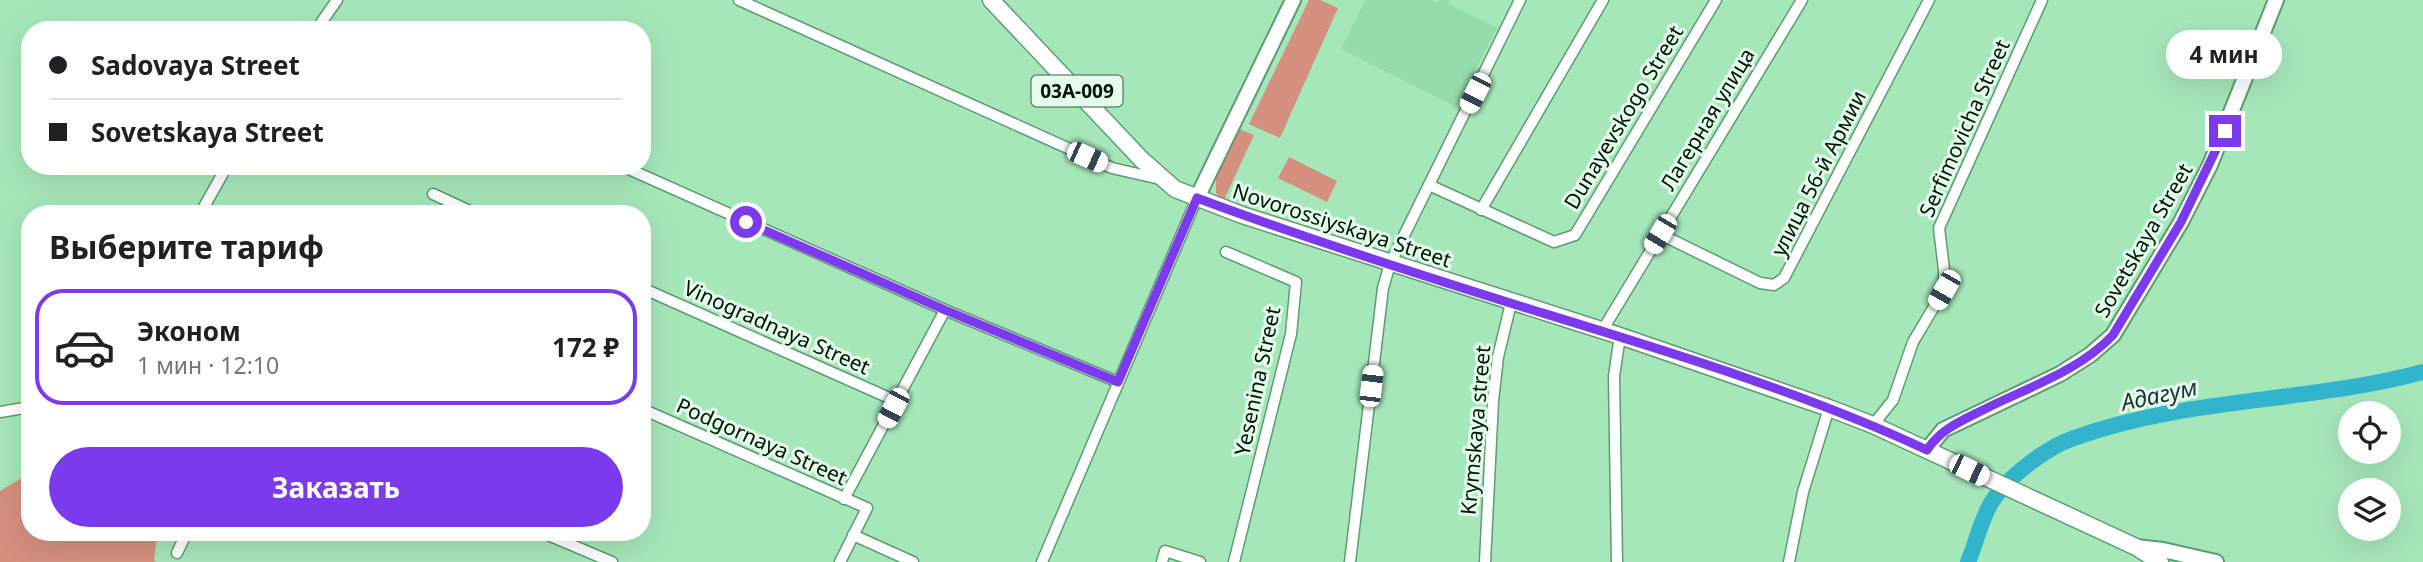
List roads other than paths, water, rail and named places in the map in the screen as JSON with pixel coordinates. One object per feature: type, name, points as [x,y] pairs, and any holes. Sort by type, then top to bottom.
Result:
[{"type":"main road","name":"03А-009","points":[[991,0],[1163,180]]},
{"type":"main road","points":[[1197,198],[1293,0]]},
{"type":"main road","name":"Sovetskaya Street","points":[[1927,450],[1943,430],[2068,369],[2097,350],[2113,335],[2181,222],[2210,165],[2276,0]]},
{"type":"main road","name":"Novorossiyskaya Street","points":[[1163,180],[1175,189],[1197,198],[1390,264],[1620,336],[1829,408],[1873,425],[2136,547]]},
{"type":"main road","name":"03А-009","points":[[2136,547],[2160,562]]},
{"type":"main road","points":[[2136,547],[2216,562]]},
{"type":"street","points":[[322,21],[337,0]]},
{"type":"street","name":"Novorossiyskaya Street","points":[[739,0],[1112,168],[1163,180]]},
{"type":"street","points":[[1350,562],[1383,288],[1390,264],[1520,0]]},
{"type":"street","points":[[1429,185],[1481,210],[1603,0]]},
{"type":"street","name":"Dunayevskogo Street","points":[[1481,210],[1554,242],[1575,234],[1716,0]]},
{"type":"street","name":"Лагерная улица","points":[[1602,331],[1802,0]]},
{"type":"street","name":"улица 56-й Армии","points":[[1660,234],[1760,283],[1774,285],[1784,278],[1929,0]]},
{"type":"street","name":"Serfimovicha Street","points":[[1873,425],[1893,400],[1913,342],[1944,290],[1938,228],[2042,0]]},
{"type":"street","points":[[205,205],[222,175]]},
{"type":"street","points":[[642,175],[945,310],[1118,382]]},
{"type":"street","points":[[433,194],[457,205]]},
{"type":"street","points":[[1042,562],[1197,198]]},
{"type":"street","name":"Yesenina Street","points":[[1226,252],[1297,282],[1291,334],[1234,562]]},
{"type":"street","name":"Vinogradnaya Street","points":[[651,292],[896,401]]},
{"type":"street","name":"Krymskaya street","points":[[1485,562],[1494,390],[1498,357],[1511,303]]},
{"type":"street","points":[[844,499],[945,310]]},
{"type":"street","points":[[1617,562],[1614,376],[1620,336]]},
{"type":"street","points":[[0,412],[21,408]]},
{"type":"street","points":[[1789,562],[1803,492],[1829,408]]},
{"type":"street","name":"Podgornaya Street","points":[[651,413],[867,508],[853,535]]},
{"type":"street","points":[[840,562],[853,535],[913,562]]},
{"type":"street","points":[[177,553],[183,541]]},
{"type":"street","points":[[562,541],[612,562]]},
{"type":"street","points":[[1162,562],[1165,551],[1200,562]]},
{"type":"waterway","name":"Адагум","points":[[1968,562],[1984,517],[1998,493],[2028,464],[2063,442],[2116,425],[2160,415],[2336,390],[2423,372]]}]
